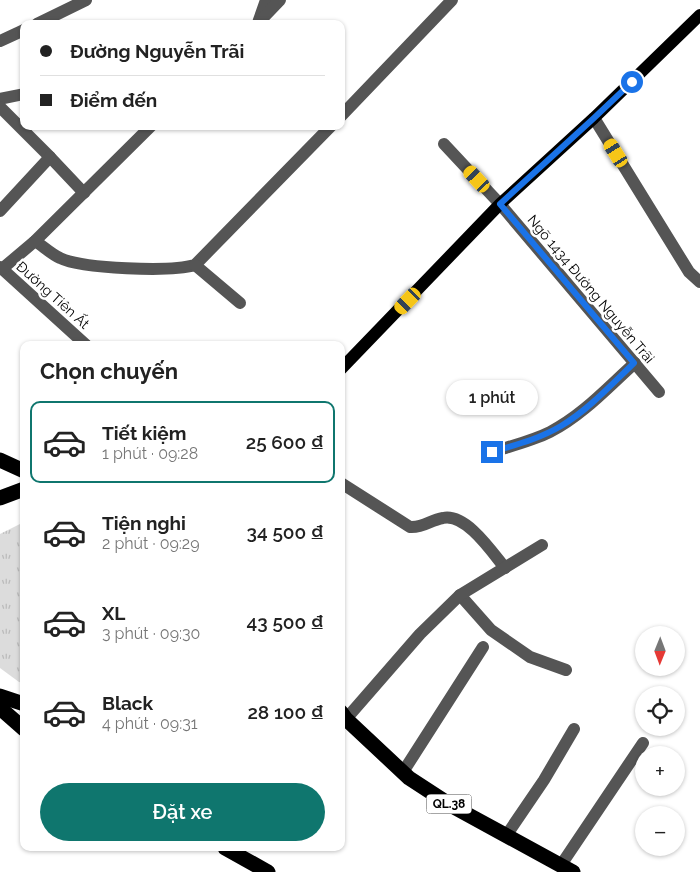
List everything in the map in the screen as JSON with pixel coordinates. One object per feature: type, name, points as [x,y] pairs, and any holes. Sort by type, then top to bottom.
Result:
[{"type":"highway","points":[[0,460],[20,469]]},
{"type":"highway","points":[[0,498],[20,490]]},
{"type":"highway","points":[[0,696],[20,703]]},
{"type":"highway","points":[[0,708],[20,726]]},
{"type":"highway","name":"QL.38","points":[[345,717],[410,778],[452,806],[567,869]]},
{"type":"highway","points":[[230,851],[268,872]]},
{"type":"main road","points":[[345,365],[500,204],[594,118],[700,15]]},
{"type":"street","points":[[45,20],[86,0]]},
{"type":"street","points":[[259,20],[266,0]]},
{"type":"street","points":[[261,20],[280,0]]},
{"type":"street","points":[[345,112],[452,0]]},
{"type":"street","points":[[0,41],[20,32]]},
{"type":"street","points":[[0,99],[20,95]]},
{"type":"street","points":[[0,107],[20,126]]},
{"type":"street","points":[[594,118],[694,269],[700,282]]},
{"type":"street","points":[[24,130],[84,193]]},
{"type":"street","points":[[1,268],[35,241],[147,130]]},
{"type":"street","points":[[35,241],[61,259],[93,265],[162,270],[195,265],[327,130]]},
{"type":"street","name":"Ngõ 1434 Đường Nguyễn Trãi","points":[[444,144],[500,204],[659,392]]},
{"type":"street","points":[[0,211],[50,158]]},
{"type":"street","points":[[195,265],[240,303]]},
{"type":"street","name":"Đường Tiên Ất","points":[[1,268],[82,341]]},
{"type":"street","points":[[492,452],[533,439],[577,416],[634,363]]},
{"type":"street","points":[[345,486],[410,527],[420,528],[444,517],[461,520],[466,523],[505,568]]},
{"type":"street","points":[[345,715],[420,634],[460,595],[542,545]]},
{"type":"street","points":[[460,595],[491,630],[530,657],[566,670]]},
{"type":"street","points":[[402,772],[483,647]]},
{"type":"street","points":[[506,836],[544,780],[574,729]]},
{"type":"street","points":[[567,869],[643,743]]},
{"type":"green space","points":[[20,524],[20,682],[0,668],[0,534]]},
{"type":"route","points":[[492,452],[549,433],[577,416],[634,363],[500,204],[632,82]]}]
